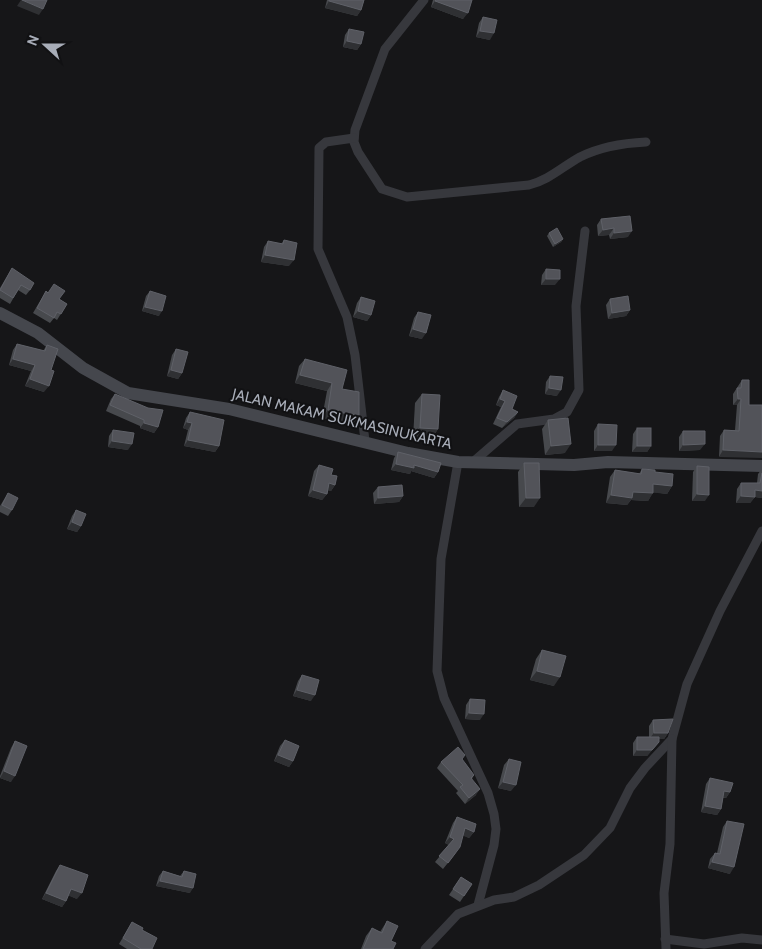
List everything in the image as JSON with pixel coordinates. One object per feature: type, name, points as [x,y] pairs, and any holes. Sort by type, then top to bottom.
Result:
[{"type":"street","points":[[424,0],[385,49],[365,100],[354,138],[358,152],[382,188],[407,197],[529,186],[545,181],[582,156],[626,143],[646,142]]},
{"type":"street","points":[[354,138],[326,142],[319,148],[318,249],[347,317],[355,355],[365,441]]},
{"type":"street","points":[[473,462],[517,424],[554,419],[567,412],[577,397],[579,390],[576,306],[586,231]]},
{"type":"street","name":"JALAN MAKAM SUKMASINUKARTA","points":[[0,313],[38,333],[83,368],[128,393],[229,409],[408,453],[458,462],[574,465],[608,462],[762,466]]},
{"type":"street","points":[[458,462],[441,559],[437,671],[444,698],[488,793],[494,814],[496,829],[494,845],[478,905]]},
{"type":"street","points":[[666,949],[664,893],[670,844],[672,739],[687,684],[720,611],[762,531]]},
{"type":"street","points":[[425,949],[458,914],[494,900],[514,897],[539,885],[584,855],[610,828],[630,788],[645,768],[672,739]]},
{"type":"street","points":[[665,939],[704,944],[742,938],[762,940]]},
{"type":"building","points":[[22,0],[47,0],[43,9]]},
{"type":"building","points":[[329,0],[364,0],[361,10]]},
{"type":"building","points":[[436,0],[472,0],[468,13]]},
{"type":"building","points":[[483,17],[497,20],[494,33],[480,31]]},
{"type":"building","points":[[349,29],[364,32],[361,44],[347,41]]},
{"type":"building","points":[[630,216],[632,231],[614,233],[614,228],[603,230],[601,219]]},
{"type":"building","points":[[557,228],[563,239],[555,244],[549,233]]},
{"type":"building","points":[[284,240],[297,243],[294,260],[265,255],[268,241],[283,244]]},
{"type":"building","points":[[12,268],[34,283],[30,290],[21,285],[13,298],[0,290]]},
{"type":"building","points":[[546,269],[560,270],[560,279],[546,279]]},
{"type":"building","points":[[54,284],[65,291],[59,299],[67,304],[61,314],[57,312],[54,318],[37,308],[46,291],[48,293]]},
{"type":"building","points":[[150,291],[166,296],[162,311],[145,307]]},
{"type":"building","points":[[628,296],[630,310],[612,313],[610,299]]},
{"type":"building","points":[[361,297],[375,301],[371,315],[358,311]]},
{"type":"building","points":[[418,312],[431,315],[426,333],[413,329]]},
{"type":"building","points":[[17,344],[45,351],[47,345],[58,349],[51,370],[54,371],[49,386],[30,379],[35,365],[13,359]]},
{"type":"building","points":[[176,349],[188,352],[182,373],[171,370]]},
{"type":"building","points":[[305,359],[347,370],[342,389],[359,392],[359,416],[328,410],[332,383],[300,375]]},
{"type":"building","points":[[550,376],[563,377],[561,390],[549,388]]},
{"type":"building","points":[[742,380],[749,380],[749,405],[762,405],[762,452],[723,450],[724,430],[739,431],[741,399],[738,399],[737,388],[741,388]]},
{"type":"building","points":[[503,390],[517,396],[512,409],[518,412],[507,422],[497,418],[505,401],[500,399]]},
{"type":"building","points":[[115,394],[148,408],[163,410],[158,427],[144,423],[144,420],[110,405]]},
{"type":"building","points":[[422,394],[440,395],[438,429],[420,428]]},
{"type":"building","points":[[190,412],[224,420],[219,446],[188,440],[192,423],[187,422]]},
{"type":"building","points":[[568,418],[571,444],[551,446],[548,420]]},
{"type":"building","points":[[598,424],[617,425],[616,445],[598,445]]},
{"type":"building","points":[[637,428],[651,428],[651,446],[637,446]]},
{"type":"building","points":[[113,430],[134,433],[132,444],[112,441]]},
{"type":"building","points":[[683,431],[705,431],[705,444],[683,445]]},
{"type":"building","points":[[398,452],[441,463],[438,472],[414,465],[414,468],[396,464]]},
{"type":"building","points":[[524,463],[539,463],[540,498],[526,498]]},
{"type":"building","points":[[319,465],[333,469],[331,475],[337,476],[335,485],[329,483],[327,494],[313,490]]},
{"type":"building","points":[[697,466],[709,467],[709,495],[697,494]]},
{"type":"building","points":[[642,469],[673,474],[672,486],[653,484],[653,493],[633,492],[632,498],[611,495],[615,470],[641,474]]},
{"type":"building","points":[[762,473],[762,491],[755,490],[755,497],[741,496],[741,483],[760,483]]},
{"type":"building","points":[[402,485],[403,496],[378,498],[378,487]]},
{"type":"building","points":[[8,493],[18,498],[12,510],[2,505]]},
{"type":"building","points":[[76,510],[86,514],[81,526],[72,522]]},
{"type":"building","points":[[542,650],[566,656],[560,677],[537,671]]},
{"type":"building","points":[[302,675],[319,680],[315,695],[297,690]]},
{"type":"building","points":[[470,699],[485,700],[484,714],[469,713]]},
{"type":"building","points":[[673,719],[668,733],[654,733],[653,720]]},
{"type":"building","points":[[637,737],[659,737],[659,742],[652,750],[637,750]]},
{"type":"building","points":[[285,740],[299,746],[293,761],[278,755]]},
{"type":"building","points":[[15,741],[27,746],[15,776],[4,771]]},
{"type":"building","points":[[458,747],[465,755],[462,759],[474,775],[471,778],[480,789],[469,798],[460,787],[463,785],[441,762]]},
{"type":"building","points":[[509,759],[521,762],[516,785],[503,782]]},
{"type":"building","points":[[710,778],[733,783],[730,792],[724,791],[721,809],[705,806]]},
{"type":"building","points":[[457,817],[476,824],[474,832],[465,828],[460,847],[448,863],[439,856],[454,839],[450,837]]},
{"type":"building","points":[[727,821],[744,824],[734,867],[712,862],[715,853],[720,854]]},
{"type":"building","points":[[60,865],[88,875],[82,893],[71,889],[66,901],[46,893]]},
{"type":"building","points":[[163,871],[182,877],[184,871],[196,874],[193,888],[160,881]]},
{"type":"building","points":[[461,877],[472,884],[464,896],[453,889]]},
{"type":"building","points":[[387,921],[398,926],[391,941],[396,943],[393,949],[363,949],[372,928],[382,933]]},
{"type":"building","points":[[132,922],[157,938],[152,949],[141,949],[123,938]]}]
